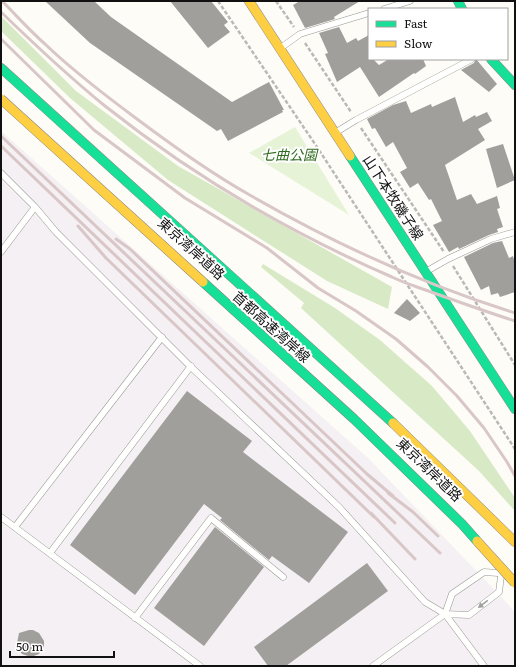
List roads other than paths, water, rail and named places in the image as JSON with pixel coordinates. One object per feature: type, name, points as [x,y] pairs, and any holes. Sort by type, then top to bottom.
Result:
[{"type":"main road","name":"山下本牧磯子線","points":[[249,1],[281,48],[515,410]]},
{"type":"main road","points":[[493,60],[515,85]]},
{"type":"main road","name":"首都高速湾岸線","points":[[1,62],[396,420],[515,536]]},
{"type":"main road","name":"東京湾岸道路","points":[[1,68],[389,419],[515,542]]},
{"type":"main road","name":"東京湾岸道路","points":[[1,94],[354,414],[469,526],[515,578]]},
{"type":"main road","name":"首都高速湾岸線","points":[[1,99],[354,419],[462,524],[515,583]]},
{"type":"lane","points":[[387,8],[410,1]]},
{"type":"lane","points":[[281,48],[300,34],[368,13]]},
{"type":"lane","points":[[335,132],[470,60]]},
{"type":"lane","points":[[1,173],[35,207],[56,232],[191,366],[339,507],[425,602],[445,614],[484,666]]},
{"type":"lane","points":[[1,252],[35,207]]},
{"type":"lane","points":[[426,272],[448,259],[491,239],[515,232]]},
{"type":"lane","points":[[15,527],[162,337]]},
{"type":"lane","points":[[50,554],[191,366]]},
{"type":"lane","points":[[1,517],[200,666]]},
{"type":"lane","points":[[135,618],[211,518],[283,577]]},
{"type":"lane","points":[[373,666],[445,614],[452,594],[484,572],[501,573],[510,566]]},
{"type":"lane","points":[[445,614],[469,615],[499,592],[501,573]]},
{"type":"railway","points":[[2,1],[39,39],[90,83],[178,149],[234,186],[312,229],[378,261],[412,276],[480,302],[515,313]]},
{"type":"railway","points":[[1,12],[52,60],[105,106],[172,156],[243,201],[316,241],[397,279],[515,321]]},
{"type":"railway","points":[[1,39],[94,130],[185,198],[267,248],[318,288],[356,311],[396,339],[428,367],[457,396],[484,428],[515,476]]},
{"type":"railway","points":[[1,136],[440,553]]},
{"type":"railway","points":[[1,146],[395,523]]},
{"type":"railway","points":[[78,226],[106,258],[374,517]]},
{"type":"railway","points":[[116,239],[130,249],[367,474],[393,496]]},
{"type":"railway","points":[[388,493],[413,512],[438,536]]},
{"type":"railway","points":[[371,513],[415,559]]},
{"type":"park label","name":"七曲公園","points":[[289,154]]}]
